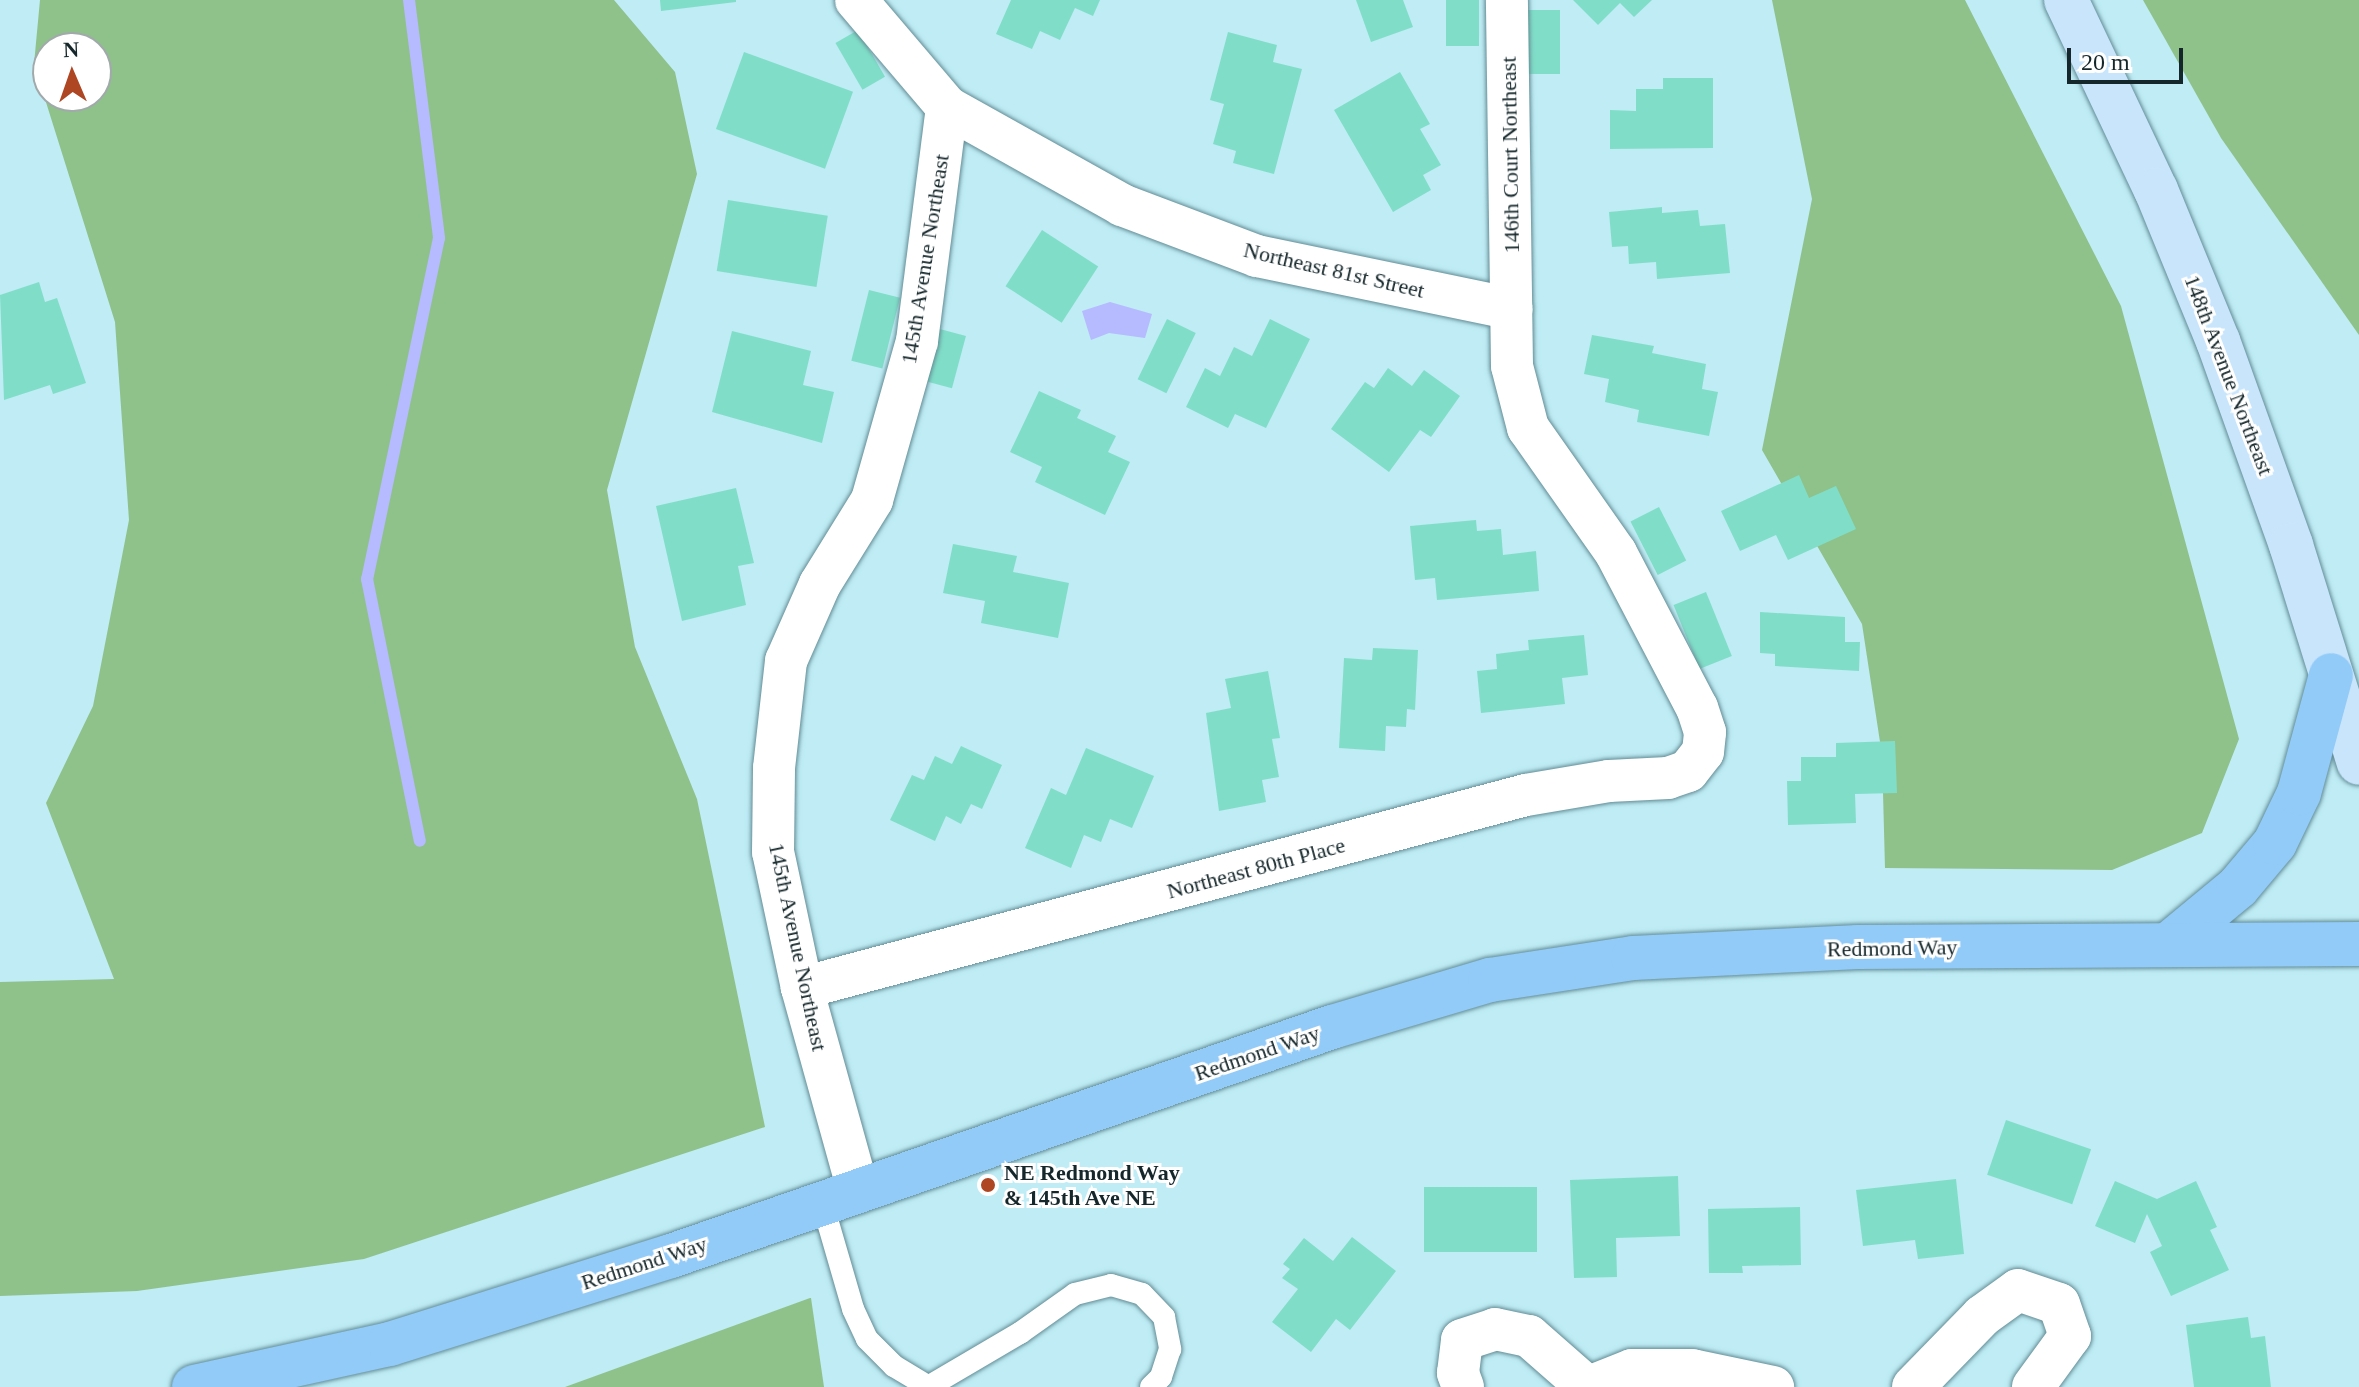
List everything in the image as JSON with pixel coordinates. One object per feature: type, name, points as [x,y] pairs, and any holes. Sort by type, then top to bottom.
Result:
[{"type":"main road","name":"148th Avenue Northeast","points":[[2066,0],[2191,272],[2264,465],[2359,763]]},
{"type":"main road","points":[[2168,945],[2238,887],[2275,843],[2299,793],[2331,675]]},
{"type":"main road","name":"Redmond Way","points":[[194,1387],[390,1344],[671,1256],[1332,1027],[1490,980],[1647,957],[1858,947],[2359,944]]},
{"type":"street","points":[[856,0],[947,107]]},
{"type":"street","name":"146th Court Northeast","points":[[1507,0],[1512,366],[1528,428],[1616,553],[1697,708],[1705,732],[1703,752]]},
{"type":"street","name":"Northeast 81st Street","points":[[947,107],[1122,205],[1257,256],[1512,309]]},
{"type":"street","name":"145th Avenue Northeast","points":[[840,1196],[802,988],[773,852],[774,768],[786,661],[820,584],[872,500],[917,341],[947,107]]},
{"type":"street","name":"Northeast 80th Place","points":[[802,988],[1526,795],[1609,781],[1668,778],[1688,771],[1703,752]]},
{"type":"street","points":[[1913,1387],[1982,1316],[2018,1290],[2059,1304],[2070,1336],[2033,1387]]},
{"type":"street","points":[[1463,1387],[1458,1373],[1462,1340],[1495,1329],[1529,1336],[1588,1387],[1632,1370],[1692,1370],[1773,1387]]},
{"type":"lane","points":[[840,1196],[853,1309],[867,1339],[894,1366],[929,1387],[1020,1333],[1075,1294],[1111,1285],[1142,1294],[1164,1317],[1170,1349],[1161,1377],[1151,1387]]},
{"type":"green space","points":[[40,0],[614,0],[675,72],[697,174],[607,490],[635,647],[697,799],[765,1127],[364,1259],[137,1291],[0,1296],[0,982],[114,979],[46,803],[93,706],[129,520],[115,322],[49,112],[112,112],[112,32],[37,32]]},
{"type":"green space","points":[[1772,0],[1965,0],[2121,306],[2239,739],[2202,833],[2112,870],[1885,868],[1882,755],[1862,624],[1762,450],[1812,199]]},
{"type":"green space","points":[[2143,0],[2359,0],[2359,335],[2221,138]]},
{"type":"green space","points":[[810,1298],[824,1387],[565,1387]]},
{"type":"water","points":[[1110,302],[1152,314],[1145,338],[1109,333],[1091,340],[1082,311]]},
{"type":"building","points":[[660,0],[736,0],[736,2],[661,11]]},
{"type":"building","points":[[1011,0],[1100,0],[1093,16],[1075,8],[1060,40],[1040,31],[1032,49],[996,34]]},
{"type":"building","points":[[1356,0],[1403,0],[1413,27],[1371,42]]},
{"type":"building","points":[[1446,0],[1479,0],[1479,46],[1446,46]]},
{"type":"building","points":[[1573,0],[1652,0],[1634,17],[1620,3],[1598,25]]},
{"type":"building","points":[[1527,10],[1560,10],[1560,74],[1527,74]]},
{"type":"building","points":[[858,30],[885,77],[862,90],[835,43]]},
{"type":"building","points":[[1228,32],[1277,45],[1273,62],[1302,69],[1274,174],[1233,163],[1236,151],[1213,144],[1224,104],[1210,100]]},
{"type":"building","points":[[744,52],[853,92],[825,169],[716,129]]},
{"type":"building","points":[[1400,72],[1430,124],[1420,129],[1441,165],[1423,175],[1431,190],[1393,212],[1334,110]]},
{"type":"building","points":[[1663,78],[1713,78],[1713,148],[1610,149],[1610,110],[1636,111],[1636,89],[1663,89]]},
{"type":"building","points":[[728,200],[828,216],[816,287],[717,271]]},
{"type":"building","points":[[1662,207],[1662,213],[1698,210],[1700,226],[1725,224],[1730,273],[1657,279],[1656,262],[1629,264],[1628,246],[1612,247],[1609,212]]},
{"type":"building","points":[[1042,230],[1098,266],[1062,323],[1006,286]]},
{"type":"building","points":[[39,282],[45,302],[57,298],[86,383],[53,394],[50,385],[4,400],[0,295]]},
{"type":"building","points":[[869,290],[900,298],[882,369],[851,361]]},
{"type":"building","points":[[1167,319],[1196,333],[1166,393],[1138,379]]},
{"type":"building","points":[[1270,319],[1310,339],[1266,428],[1235,414],[1228,428],[1186,407],[1205,368],[1220,376],[1234,347],[1252,356]]},
{"type":"building","points":[[936,328],[966,336],[952,388],[922,380]]},
{"type":"building","points":[[732,331],[811,351],[803,385],[834,392],[822,443],[712,412]]},
{"type":"building","points":[[1592,335],[1654,346],[1652,353],[1706,364],[1702,389],[1718,392],[1709,436],[1637,422],[1639,410],[1605,402],[1609,379],[1584,374]]},
{"type":"building","points":[[1388,368],[1412,386],[1424,370],[1460,396],[1431,437],[1420,430],[1389,472],[1331,429],[1365,382],[1374,388]]},
{"type":"building","points":[[1039,391],[1081,410],[1077,418],[1116,436],[1108,452],[1130,462],[1105,515],[1035,482],[1042,467],[1010,452]]},
{"type":"building","points":[[1799,475],[1809,498],[1836,486],[1856,529],[1788,560],[1776,535],[1740,551],[1721,511]]},
{"type":"building","points":[[736,488],[754,563],[738,566],[746,605],[682,621],[656,506]]},
{"type":"building","points":[[1659,507],[1686,560],[1658,575],[1630,522]]},
{"type":"building","points":[[1476,520],[1477,531],[1501,529],[1503,555],[1536,551],[1539,591],[1437,600],[1435,578],[1415,580],[1410,526]]},
{"type":"building","points":[[953,544],[1017,556],[1013,572],[1069,583],[1058,638],[981,623],[985,601],[943,593]]},
{"type":"building","points":[[1706,592],[1732,656],[1699,669],[1674,605]]},
{"type":"building","points":[[1760,612],[1845,617],[1845,642],[1860,642],[1859,671],[1775,666],[1775,654],[1760,653]]},
{"type":"building","points":[[1584,635],[1588,675],[1562,678],[1565,704],[1481,713],[1477,671],[1497,669],[1496,654],[1529,650],[1528,640]]},
{"type":"building","points":[[1373,648],[1418,650],[1415,710],[1407,709],[1406,727],[1386,726],[1385,751],[1339,748],[1344,658],[1372,660]]},
{"type":"building","points":[[1268,671],[1280,738],[1272,739],[1279,777],[1262,780],[1266,802],[1219,811],[1206,713],[1231,708],[1225,679]]},
{"type":"building","points":[[1895,741],[1897,793],[1855,794],[1856,823],[1788,825],[1787,781],[1801,781],[1801,757],[1836,757],[1836,743]]},
{"type":"building","points":[[961,746],[1002,765],[982,809],[971,804],[961,824],[946,816],[935,841],[890,820],[912,775],[924,780],[935,756],[952,764]]},
{"type":"building","points":[[1086,748],[1154,776],[1132,828],[1110,819],[1101,842],[1084,835],[1071,868],[1025,848],[1051,788],[1066,795]]},
{"type":"building","points":[[2006,1120],[2091,1149],[2072,1204],[1987,1175]]},
{"type":"building","points":[[1678,1176],[1680,1236],[1616,1238],[1617,1277],[1574,1278],[1570,1180]]},
{"type":"building","points":[[1956,1179],[1964,1254],[1918,1259],[1915,1240],[1863,1246],[1856,1190]]},
{"type":"building","points":[[2115,1181],[2157,1199],[2196,1181],[2217,1227],[2210,1230],[2229,1270],[2171,1296],[2150,1252],[2162,1246],[2147,1214],[2135,1243],[2095,1226]]},
{"type":"building","points":[[1424,1187],[1537,1187],[1537,1252],[1424,1252]]},
{"type":"building","points":[[1800,1207],[1801,1265],[1742,1266],[1743,1273],[1709,1273],[1708,1209]]},
{"type":"building","points":[[1352,1237],[1396,1271],[1350,1330],[1336,1319],[1311,1352],[1272,1322],[1298,1289],[1282,1278],[1290,1269],[1283,1264],[1304,1238],[1333,1261]]},
{"type":"building","points":[[2248,1317],[2251,1338],[2265,1336],[2271,1387],[2194,1387],[2186,1325]]},
{"type":"waterway","points":[[409,0],[439,238],[367,579],[420,841]]},
{"type":"place","name":"NE Redmond Way & 145th Ave NE","points":[[988,1185]]}]
